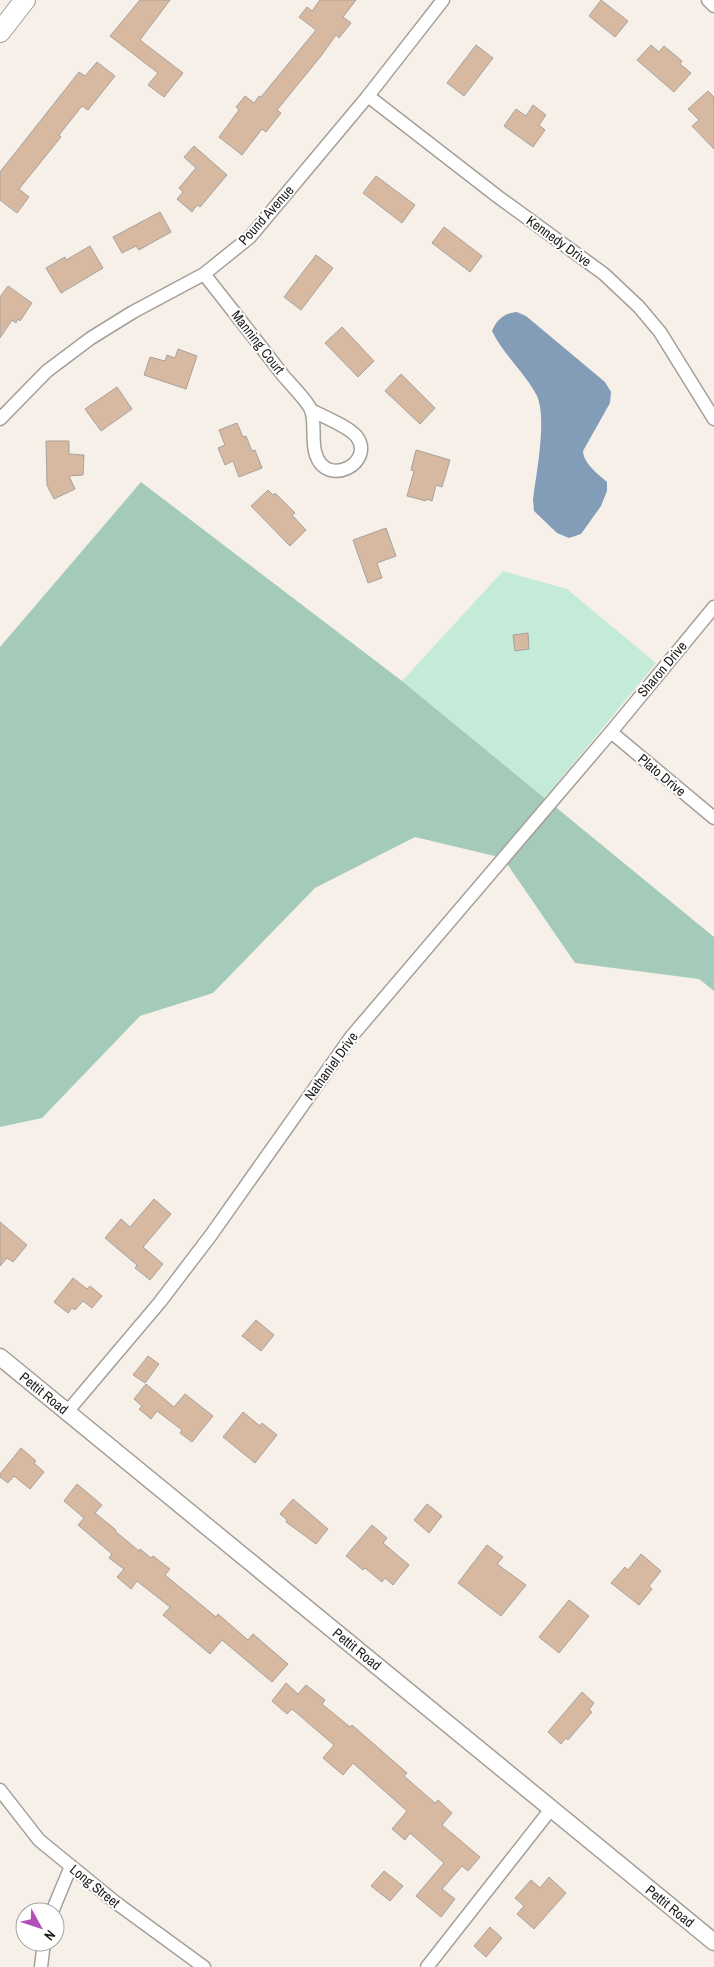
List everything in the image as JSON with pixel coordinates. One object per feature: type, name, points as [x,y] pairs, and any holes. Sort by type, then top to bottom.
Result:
[{"type":"main road","points":[[0,32],[25,0]]},
{"type":"street","name":"Pound Avenue","points":[[0,419],[47,371],[91,338],[133,312],[204,274],[250,237],[368,96],[443,0]]},
{"type":"street","points":[[708,0],[714,6]]},
{"type":"street","name":"Kennedy Drive","points":[[368,96],[611,281],[639,307],[660,332],[714,418]]},
{"type":"street","name":"Manning Court","points":[[204,274],[311,410],[357,437],[360,451],[354,465],[346,470],[332,471],[321,464],[316,455],[311,410]]},
{"type":"street","name":"Sharon Drive","points":[[611,732],[714,607]]},
{"type":"street","name":"Plato Drive","points":[[611,732],[714,818]]},
{"type":"street","name":"Nathaniel Drive","points":[[68,1412],[160,1302],[211,1235],[351,1037],[611,732]]},
{"type":"street","name":"Pettit Road","points":[[0,1357],[714,1942]]},
{"type":"street","name":"Long Street","points":[[0,1790],[40,1840],[115,1902],[204,1967]]},
{"type":"street","points":[[427,1967],[551,1809]]},
{"type":"street","points":[[56,1902],[71,1866]]},
{"type":"street","points":[[41,1967],[43,1952]]},
{"type":"green space","points":[[141,482],[402,681],[714,937],[714,991],[699,979],[575,963],[503,858],[415,837],[315,888],[213,993],[140,1016],[42,1118],[0,1127],[0,647]]},
{"type":"green space","points":[[503,571],[567,589],[656,663],[545,798],[402,681]]},
{"type":"water","points":[[517,312],[526,316],[605,382],[611,392],[610,403],[583,451],[588,464],[607,482],[607,491],[601,506],[581,534],[569,538],[557,533],[534,511],[533,500],[541,430],[539,404],[531,386],[492,331],[502,317]]},
{"type":"building","points":[[140,0],[170,0],[140,40],[183,73],[164,97],[148,85],[158,73],[110,36]]},
{"type":"building","points":[[320,0],[356,0],[343,17],[351,23],[339,38],[336,35],[277,110],[281,113],[266,132],[262,129],[242,155],[219,137],[239,110],[236,107],[245,96],[254,103],[259,96],[261,97],[316,30],[299,17],[307,7],[312,11]]},
{"type":"building","points":[[601,0],[628,21],[615,37],[589,16]]},
{"type":"building","points":[[476,45],[493,58],[464,96],[447,83]]},
{"type":"building","points":[[651,45],[659,52],[664,46],[682,61],[680,64],[691,73],[674,92],[637,60]]},
{"type":"building","points":[[97,62],[115,76],[88,110],[82,106],[59,135],[61,137],[19,189],[29,197],[17,213],[0,200],[0,172],[79,72],[85,76]]},
{"type":"building","points":[[708,91],[714,97],[714,149],[692,126],[699,120],[688,109]]},
{"type":"building","points":[[533,105],[546,115],[539,125],[545,130],[533,147],[504,126],[516,109],[526,116]]},
{"type":"building","points":[[194,146],[227,175],[200,207],[197,205],[192,212],[177,199],[183,192],[179,188],[196,168],[184,157]]},
{"type":"building","points":[[376,176],[415,205],[402,223],[363,193]]},
{"type":"building","points":[[160,212],[171,232],[139,250],[136,246],[122,253],[113,237]]},
{"type":"building","points":[[444,227],[482,256],[470,272],[432,243]]},
{"type":"building","points":[[90,246],[103,268],[61,293],[46,268],[65,257],[66,260]]},
{"type":"building","points":[[316,255],[333,268],[301,310],[284,297]]},
{"type":"building","points":[[8,286],[32,303],[20,321],[18,319],[16,323],[12,320],[0,338],[0,297]]},
{"type":"building","points":[[342,327],[374,361],[358,377],[325,343]]},
{"type":"building","points":[[178,349],[197,356],[186,389],[144,375],[150,357],[165,361],[167,355],[175,358]]},
{"type":"building","points":[[401,374],[435,408],[420,424],[385,391]]},
{"type":"building","points":[[117,387],[132,409],[101,431],[85,409]]},
{"type":"building","points":[[237,423],[243,437],[246,436],[252,451],[255,450],[262,468],[239,477],[233,461],[225,465],[218,448],[225,445],[219,430]]},
{"type":"building","points":[[46,441],[69,441],[69,454],[84,455],[83,475],[69,476],[75,489],[54,499],[47,485]]},
{"type":"building","points":[[416,450],[450,460],[442,487],[436,485],[432,501],[407,496],[414,471],[411,470]]},
{"type":"building","points":[[268,490],[273,495],[275,493],[295,513],[292,515],[306,530],[290,546],[251,506]]},
{"type":"building","points":[[386,528],[396,556],[377,563],[382,578],[368,583],[353,540]]},
{"type":"building","points":[[528,633],[529,649],[515,651],[513,635]]},
{"type":"building","points":[[154,1199],[171,1214],[143,1247],[163,1264],[150,1280],[135,1268],[137,1265],[105,1238],[121,1219],[130,1227]]},
{"type":"building","points":[[0,1222],[27,1245],[13,1262],[7,1258],[0,1266]]},
{"type":"building","points":[[73,1278],[87,1289],[90,1286],[102,1296],[92,1308],[83,1301],[75,1310],[72,1308],[68,1313],[54,1302]]},
{"type":"building","points":[[256,1320],[274,1335],[261,1351],[242,1336]]},
{"type":"building","points":[[148,1356],[159,1364],[145,1383],[133,1375]]},
{"type":"building","points":[[146,1384],[174,1407],[185,1394],[213,1416],[192,1442],[180,1433],[182,1430],[157,1411],[151,1419],[139,1409],[142,1406],[134,1399]]},
{"type":"building","points":[[243,1412],[260,1426],[262,1423],[277,1435],[255,1463],[223,1437]]},
{"type":"building","points":[[21,1448],[36,1461],[34,1463],[44,1472],[30,1489],[14,1476],[8,1483],[0,1477],[0,1474]]},
{"type":"building","points":[[77,1484],[102,1505],[95,1513],[139,1551],[140,1549],[151,1558],[153,1556],[170,1569],[165,1575],[216,1617],[218,1614],[248,1640],[253,1634],[288,1664],[272,1682],[222,1640],[210,1654],[163,1615],[170,1607],[137,1581],[131,1589],[117,1577],[124,1569],[109,1558],[112,1554],[78,1525],[84,1518],[64,1501]]},
{"type":"building","points":[[293,1499],[328,1529],[316,1544],[286,1522],[287,1520],[280,1514]]},
{"type":"building","points":[[427,1504],[442,1516],[429,1533],[414,1520]]},
{"type":"building","points":[[372,1525],[387,1538],[383,1543],[409,1565],[393,1585],[385,1578],[382,1582],[346,1556]]},
{"type":"building","points":[[487,1545],[503,1557],[497,1564],[526,1585],[501,1616],[458,1583]]},
{"type":"building","points":[[641,1554],[661,1571],[649,1586],[652,1589],[639,1605],[611,1583],[625,1567],[628,1570]]},
{"type":"building","points":[[569,1600],[589,1616],[559,1653],[539,1637]]},
{"type":"building","points":[[286,1683],[298,1694],[306,1685],[325,1700],[322,1704],[350,1727],[352,1725],[407,1773],[404,1776],[435,1803],[438,1800],[452,1813],[442,1825],[480,1857],[468,1871],[462,1866],[442,1889],[455,1899],[441,1917],[416,1896],[444,1863],[410,1833],[405,1840],[392,1829],[407,1811],[353,1763],[343,1775],[323,1758],[334,1745],[292,1709],[287,1714],[272,1701]]},
{"type":"building","points":[[582,1692],[594,1703],[589,1710],[592,1712],[568,1740],[566,1738],[561,1744],[548,1732]]},
{"type":"building","points":[[384,1871],[403,1886],[390,1901],[371,1886]]},
{"type":"building","points":[[549,1877],[566,1893],[534,1929],[517,1914],[524,1906],[515,1898],[531,1880],[540,1888]]},
{"type":"building","points":[[490,1927],[502,1938],[486,1957],[474,1946]]}]
